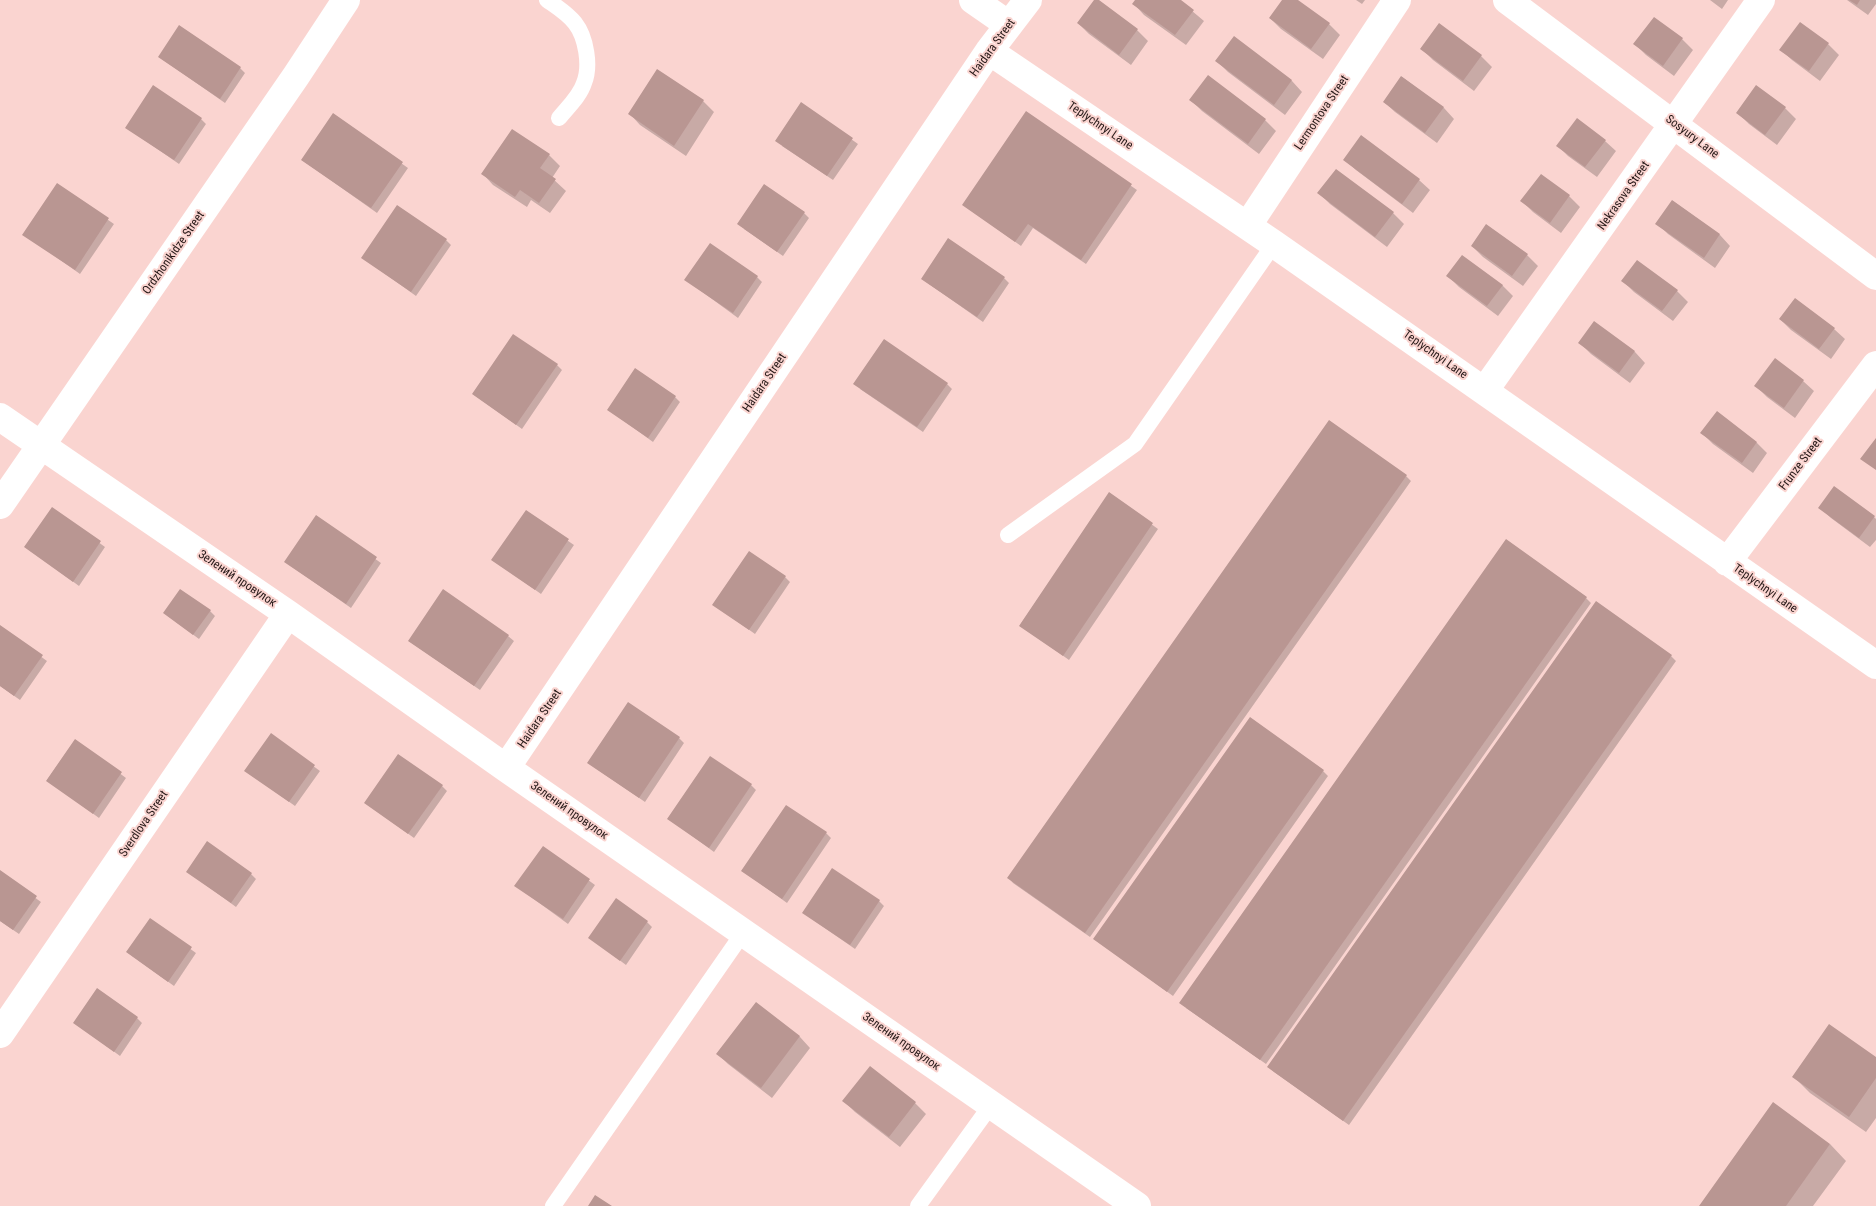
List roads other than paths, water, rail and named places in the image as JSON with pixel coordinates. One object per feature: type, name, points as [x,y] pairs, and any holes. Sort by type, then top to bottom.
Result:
[{"type":"street","name":"Ordzhonikidze Street","points":[[0,505],[296,76],[346,0]]},
{"type":"street","points":[[973,0],[1009,25]]},
{"type":"street","name":"Haidara Street","points":[[506,768],[989,51],[1028,0]]},
{"type":"street","name":"Lermontova Street","points":[[1248,225],[1397,0]]},
{"type":"street","name":"Sosyury Lane","points":[[1507,0],[1876,276]]},
{"type":"street","name":"Nekrasova Street","points":[[1486,390],[1761,0]]},
{"type":"street","name":"Teplychnyi Lane","points":[[989,51],[1248,225],[1876,665]]},
{"type":"street","name":"Frunze Street","points":[[1727,562],[1876,365]]},
{"type":"street","name":"Зелений провулок","points":[[0,417],[288,614],[506,768],[1137,1206]]},
{"type":"street","name":"Sverdlova Street","points":[[0,1034],[288,614]]},
{"type":"lane","points":[[547,0],[561,9],[575,23],[587,60],[585,82],[580,92],[559,118]]},
{"type":"lane","points":[[1008,535],[1135,444],[1274,244]]},
{"type":"lane","points":[[553,1206],[743,933]]},
{"type":"lane","points":[[918,1206],[991,1105]]}]
